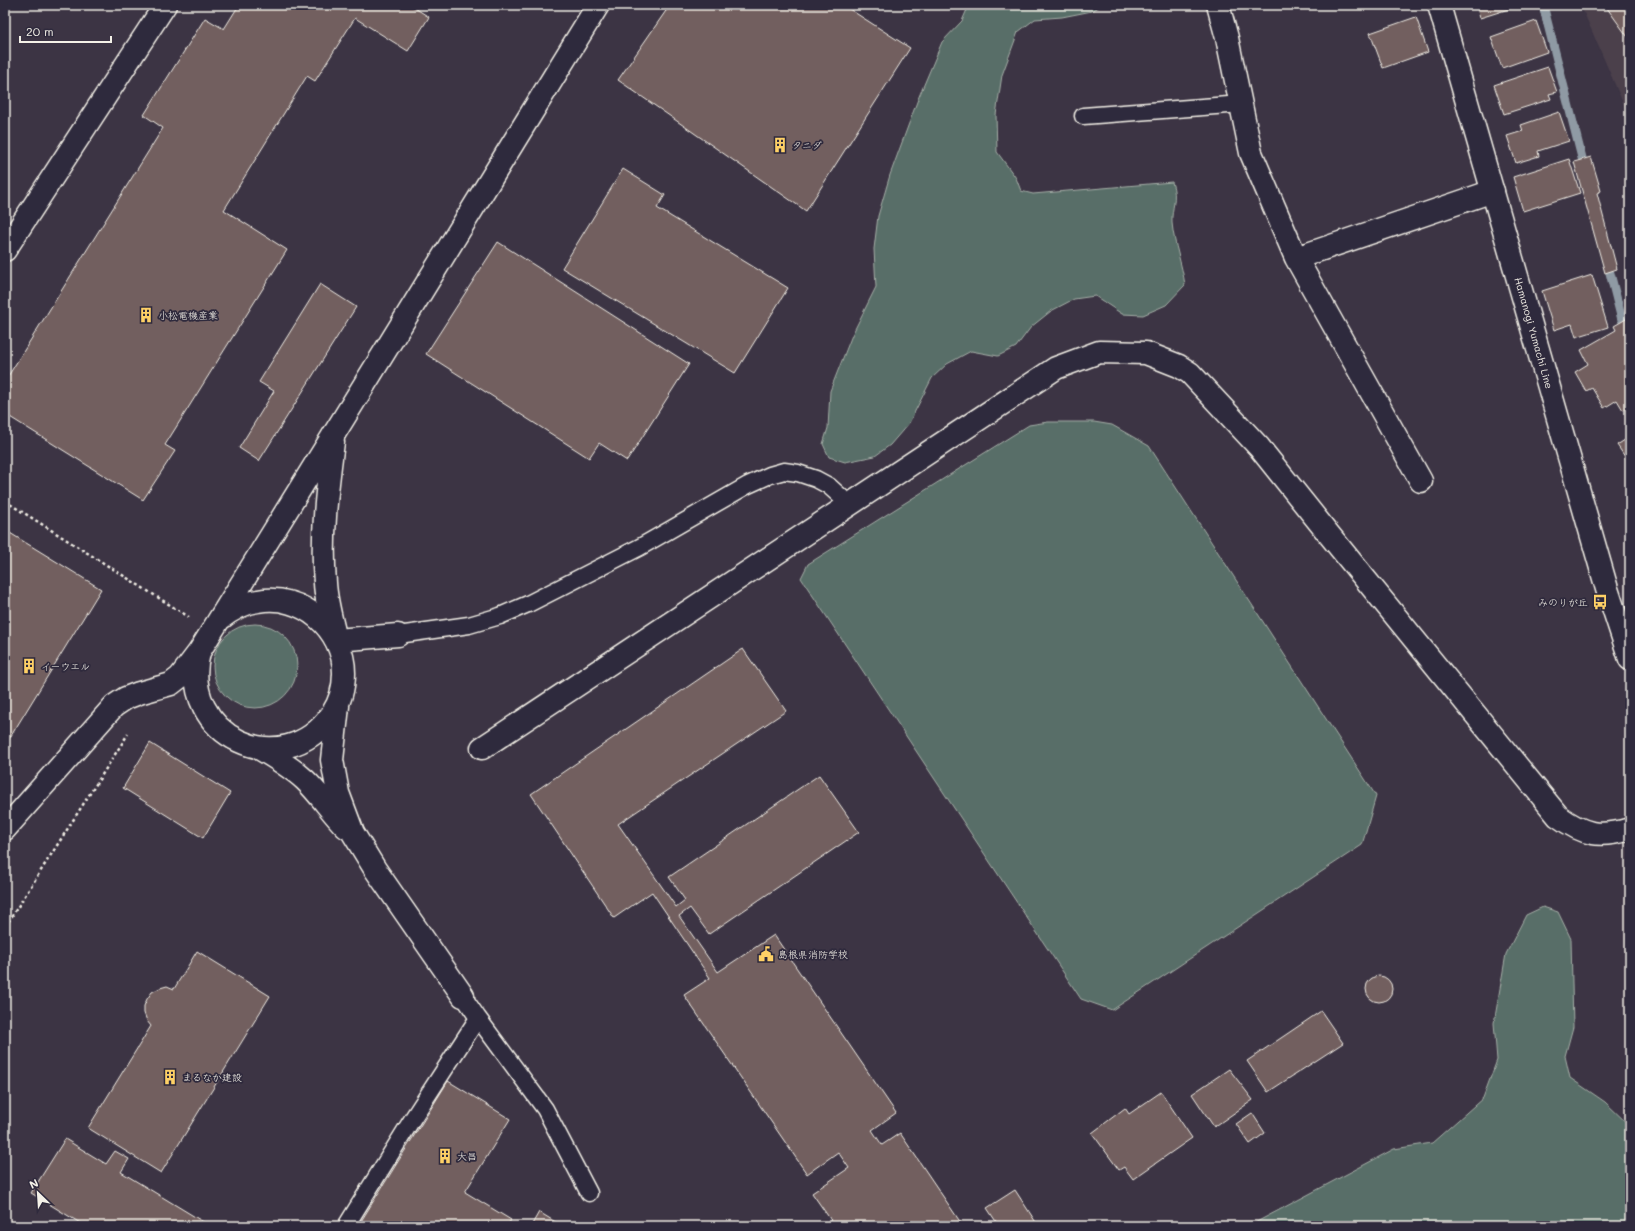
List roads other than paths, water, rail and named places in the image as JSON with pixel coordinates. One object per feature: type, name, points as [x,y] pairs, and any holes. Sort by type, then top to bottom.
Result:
[{"type":"street","points":[[5,250],[166,5]]},
{"type":"street","points":[[5,829],[114,706],[126,698],[138,693],[171,684],[180,677],[199,652],[598,5]]},
{"type":"street","points":[[1218,5],[1242,104],[1251,153],[1296,258],[1421,481]]},
{"type":"street","name":"Hamanogi Yumachi Line","points":[[1439,5],[1608,589],[1630,660]]},
{"type":"street","points":[[1296,258],[1493,192]]},
{"type":"street","points":[[482,748],[1056,368],[1099,352],[1146,353],[1179,366],[1190,373],[1259,447],[1326,532],[1558,816],[1574,828],[1601,835],[1630,829]]},
{"type":"street","points":[[199,652],[196,670],[197,688],[206,713],[218,727],[232,738],[257,747],[267,748],[284,746],[306,738],[324,725],[333,713],[343,684],[344,669],[336,640],[325,584],[324,562],[326,503],[334,434]]},
{"type":"street","points":[[218,621],[232,610],[249,603],[266,600],[283,601],[298,605],[311,612],[323,622],[336,640]]},
{"type":"street","points":[[336,640],[398,635]]},
{"type":"street","points":[[339,698],[332,760],[338,793],[353,833],[375,869],[463,996]]},
{"type":"street","points":[[257,747],[293,770],[305,780],[316,791],[334,815],[353,833]]},
{"type":"lane","points":[[1083,116],[1242,104]]},
{"type":"lane","points":[[398,635],[469,625],[500,616],[528,604],[640,547],[748,485],[770,475],[784,471],[798,473],[816,479],[828,486],[850,505]]},
{"type":"lane","points":[[463,996],[545,1109],[589,1193]]},
{"type":"lane","points":[[346,1226],[412,1118],[478,1018]]},
{"type":"waterway","points":[[1543,5],[1582,158]]},
{"type":"waterway","points":[[1610,273],[1622,320]]},
{"type":"place","name":"タニダ","points":[[780,145]]},
{"type":"place","name":"小松電機産業","points":[[146,315]]},
{"type":"place","name":"みのりが丘","points":[[1600,602]]},
{"type":"place","name":"イーウエル","points":[[29,666]]},
{"type":"place","name":"島根県消防学校","points":[[766,954]]},
{"type":"place","name":"まるなか建設","points":[[170,1077]]},
{"type":"place","name":"大昌","points":[[445,1156]]}]
